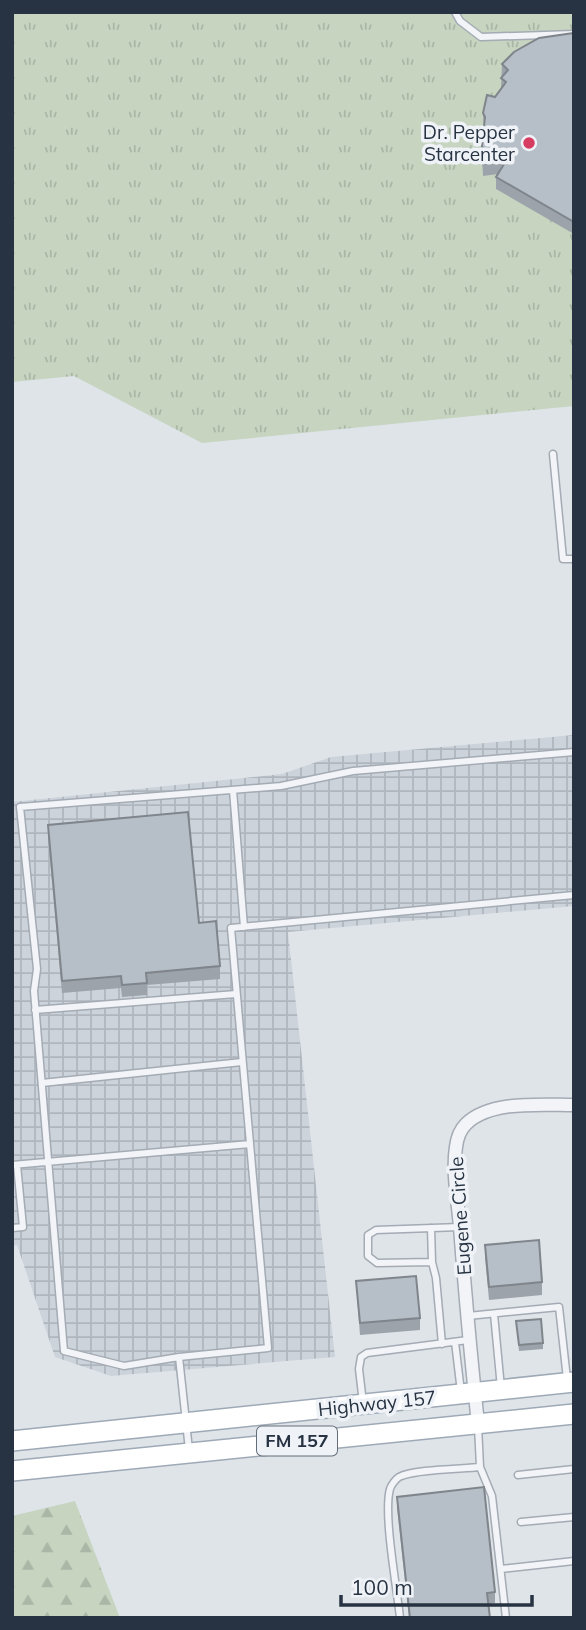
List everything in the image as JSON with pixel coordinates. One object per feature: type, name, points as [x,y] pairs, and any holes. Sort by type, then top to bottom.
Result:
[{"type":"main road","name":"Highway 157","points":[[12,1441],[570,1382]]},
{"type":"main road","name":"Highway 157","points":[[12,1471],[574,1414]]},
{"type":"street","name":"Eugene Circle","points":[[478,1424],[468,1393],[468,1340],[455,1149],[458,1133],[482,1111],[574,1105]]},
{"type":"lane","points":[[455,12],[460,22],[481,37],[574,34]]},
{"type":"lane","points":[[553,454],[564,559],[574,559]]},
{"type":"lane","points":[[574,752],[353,771],[281,786],[16,808],[37,969],[35,1010],[64,1351],[124,1366],[179,1357],[268,1348],[231,928],[574,895]]},
{"type":"lane","points":[[233,789],[244,927]]},
{"type":"lane","points":[[35,1010],[236,994]]},
{"type":"lane","points":[[41,1083],[242,1062]]},
{"type":"lane","points":[[12,1228],[23,1227],[15,1165],[250,1144]]},
{"type":"lane","points":[[432,1262],[377,1263],[368,1256],[368,1235],[376,1230],[460,1227]]},
{"type":"lane","points":[[431,1228],[432,1262],[442,1344]]},
{"type":"lane","points":[[466,1316],[559,1307],[570,1382]]},
{"type":"lane","points":[[494,1314],[501,1389]]},
{"type":"lane","points":[[363,1404],[359,1369],[361,1357],[367,1353],[468,1340]]},
{"type":"lane","points":[[455,1342],[468,1393]]},
{"type":"lane","points":[[179,1357],[189,1452]]},
{"type":"lane","points":[[478,1424],[480,1467],[492,1496],[506,1618]]},
{"type":"lane","points":[[400,1618],[389,1503],[391,1487],[398,1477],[411,1474],[480,1467]]},
{"type":"lane","points":[[518,1475],[574,1469]]},
{"type":"lane","points":[[521,1522],[574,1517]]},
{"type":"lane","points":[[501,1569],[574,1561]]},
{"type":"shaded area","points":[[574,735],[574,906],[288,932],[335,1357],[111,1376],[55,1357],[17,1245],[12,1246],[12,802],[282,774],[331,757]]},
{"type":"green space","points":[[12,12],[574,12],[574,406],[202,443],[74,376],[12,382]]},
{"type":"green space","points":[[75,1501],[120,1618],[12,1618],[12,1516]]},
{"type":"building","name":"Dr. Pepper Starcenter","points":[[574,33],[574,222],[496,177],[506,161],[483,164],[482,145],[485,117],[483,113],[487,95],[495,97],[506,82],[501,78],[508,70],[502,64],[514,52],[539,38]]},
{"type":"building","points":[[188,812],[199,923],[216,921],[220,966],[146,973],[147,983],[122,985],[121,976],[62,981],[48,825]]},
{"type":"building","points":[[539,1240],[542,1282],[489,1287],[485,1245]]},
{"type":"building","points":[[416,1276],[420,1318],[360,1323],[356,1281]]},
{"type":"building","points":[[541,1319],[543,1343],[519,1345],[516,1321]]},
{"type":"building","points":[[484,1487],[495,1592],[487,1593],[490,1618],[410,1618],[397,1497]]},
{"type":"place","name":"Dr. Pepper Starcenter","points":[[529,143]]}]
